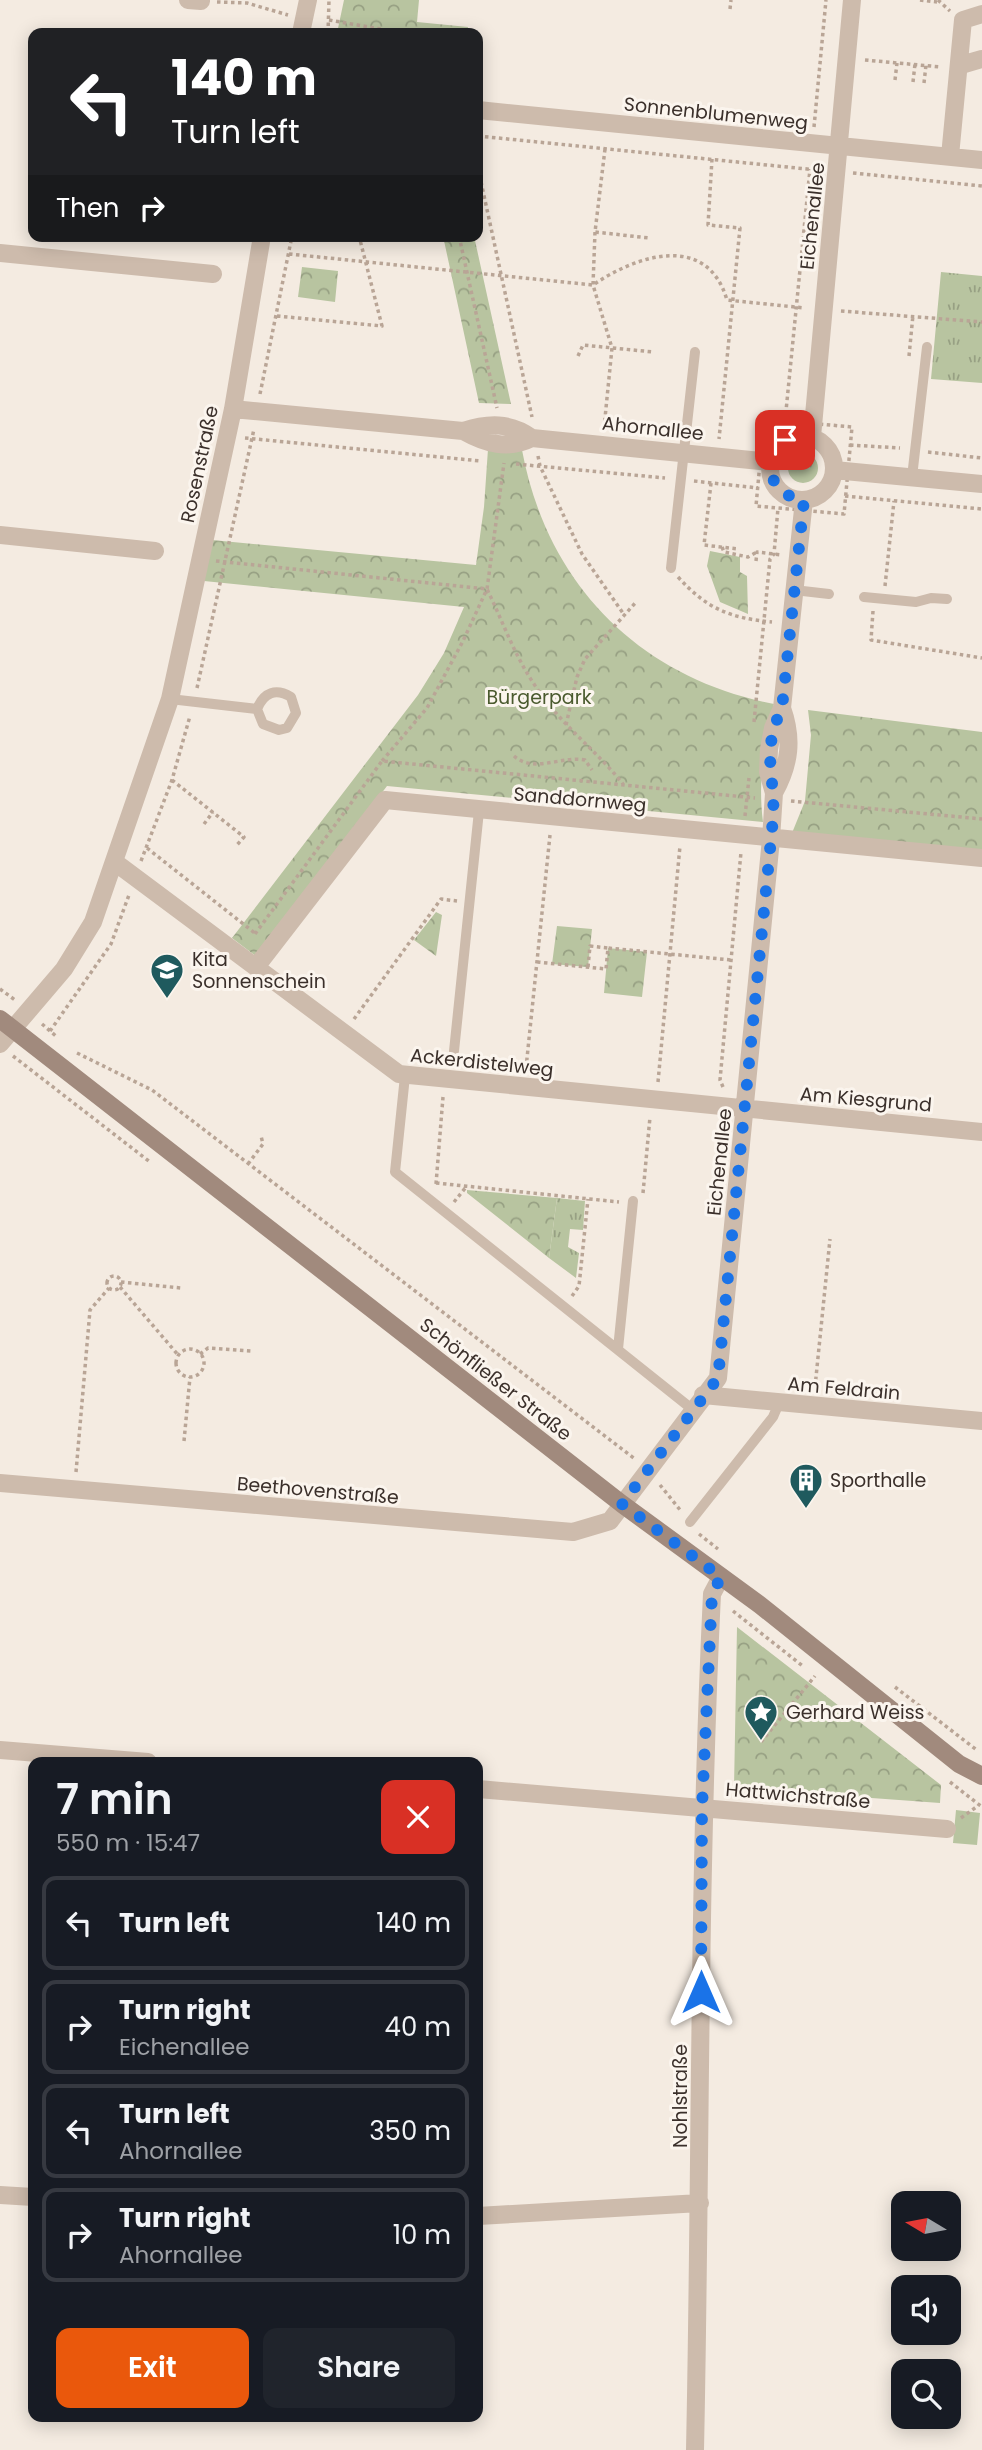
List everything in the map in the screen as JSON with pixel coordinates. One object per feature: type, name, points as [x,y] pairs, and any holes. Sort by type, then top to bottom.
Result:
[{"type":"main road","name":"Schönfließer Straße","points":[[6,1023],[622,1504],[975,1773],[982,1788]]},
{"type":"street","name":"Eichenallee","points":[[812,437],[849,58],[852,0]]},
{"type":"street","points":[[950,156],[961,67],[960,40],[963,20],[982,14]]},
{"type":"street","points":[[961,67],[982,59]]},
{"type":"street","name":"Sonnenblumenweg","points":[[483,111],[982,160]]},
{"type":"street","name":"Rosenstraße","points":[[0,1044],[6,1023],[64,969],[93,922],[116,863],[170,699],[233,409],[261,242]]},
{"type":"street","points":[[0,253],[213,274]]},
{"type":"street","name":"Ahornallee","points":[[233,409],[463,431],[482,442],[516,446],[534,438],[770,463]]},
{"type":"street","points":[[798,436],[812,437],[828,449],[834,470],[825,491],[804,500],[790,498],[778,489],[771,477],[770,463],[775,450],[785,440],[798,436]]},
{"type":"street","points":[[834,470],[982,484]]},
{"type":"street","name":"Eichenallee","points":[[622,1504],[718,1378],[775,793],[768,772],[769,749],[772,728],[782,708],[804,500]]},
{"type":"street","points":[[0,535],[155,551]]},
{"type":"street","name":"Sanddornweg","points":[[256,967],[385,800],[982,858]]},
{"type":"street","name":"Ackerdistelweg","points":[[116,863],[405,1076],[746,1109]]},
{"type":"street","name":"Am Kiesgrund","points":[[746,1109],[982,1132]]},
{"type":"street","name":"Am Feldrain","points":[[698,1402],[779,1403],[982,1421]]},
{"type":"street","name":"Beethovenstraße","points":[[0,1483],[573,1532],[610,1521],[622,1504]]},
{"type":"street","name":"Nohlstraße","points":[[695,2450],[700,2203],[702,1808],[712,1594],[721,1577]]},
{"type":"street","points":[[0,1750],[86,1757]]},
{"type":"street","name":"Hattwichstraße","points":[[483,1789],[947,1829]]},
{"type":"street","points":[[0,2195],[28,2197]]},
{"type":"street","points":[[483,2216],[700,2203]]},
{"type":"lane","points":[[912,477],[927,347]]},
{"type":"lane","points":[[671,568],[695,352]]},
{"type":"lane","points":[[794,590],[829,594]]},
{"type":"lane","points":[[874,598],[916,602],[931,598],[947,599]]},
{"type":"lane","points":[[275,692],[290,697],[296,713],[287,727],[279,730],[263,724],[257,709],[267,694],[275,692]]},
{"type":"lane","points":[[170,699],[257,709]]},
{"type":"lane","points":[[454,1051],[479,811]]},
{"type":"lane","points":[[405,1076],[395,1172],[618,1349],[698,1402]]},
{"type":"lane","points":[[618,1349],[633,1203]]},
{"type":"lane","points":[[690,1522],[773,1417],[779,1403]]},
{"type":"path","points":[[328,28],[329,0]]},
{"type":"path","points":[[730,9],[732,0]]},
{"type":"path","points":[[785,421],[826,0]]},
{"type":"path","points":[[919,0],[937,2]]},
{"type":"path","points":[[195,1],[247,3],[282,14],[305,17]]},
{"type":"path","points":[[329,20],[375,28]]},
{"type":"path","points":[[849,58],[961,67]]},
{"type":"path","points":[[895,80],[897,62]]},
{"type":"path","points":[[914,82],[915,64]]},
{"type":"path","points":[[924,83],[926,65]]},
{"type":"path","points":[[715,134],[708,225],[740,229],[717,456]]},
{"type":"path","points":[[483,136],[982,186]]},
{"type":"path","points":[[602,444],[612,348],[593,285],[595,232],[605,148]]},
{"type":"path","points":[[483,191],[540,466],[582,554],[625,616]]},
{"type":"path","points":[[595,232],[649,238]]},
{"type":"path","points":[[257,412],[291,242]]},
{"type":"path","points":[[277,316],[382,326],[361,242]]},
{"type":"path","points":[[460,242],[498,410]]},
{"type":"path","points":[[289,254],[593,285],[636,261],[660,254],[689,257],[709,269],[722,283],[727,300],[982,322]]},
{"type":"path","points":[[578,356],[583,345],[653,352]]},
{"type":"path","points":[[830,425],[852,427],[850,445],[982,458]]},
{"type":"path","points":[[892,458],[893,448]]},
{"type":"path","points":[[382,761],[427,708],[487,589],[504,463]]},
{"type":"path","points":[[711,482],[704,545],[738,549]]},
{"type":"path","points":[[758,488],[757,506],[778,508],[774,554],[770,559]]},
{"type":"path","points":[[827,513],[844,514],[845,496],[982,509]]},
{"type":"path","points":[[894,501],[874,598],[871,640],[982,658]]},
{"type":"path","points":[[722,547],[724,552],[748,556],[757,552],[781,554]]},
{"type":"path","points":[[756,561],[757,552]]},
{"type":"path","points":[[201,560],[487,589]]},
{"type":"path","points":[[681,580],[697,599],[731,616],[759,621]]},
{"type":"path","points":[[487,589],[516,653],[536,687],[566,725],[623,784]]},
{"type":"path","points":[[566,725],[577,677],[586,659],[637,601]]},
{"type":"path","points":[[514,756],[520,762],[551,764],[572,758],[585,760],[592,770]]},
{"type":"path","points":[[172,780],[244,837],[236,846]]},
{"type":"path","points":[[204,824],[213,812]]},
{"type":"path","points":[[524,1087],[552,817]]},
{"type":"path","points":[[436,1183],[642,1205],[681,830]]},
{"type":"path","points":[[147,848],[255,934]]},
{"type":"path","points":[[344,1032],[441,899],[469,902]]},
{"type":"path","points":[[588,967],[590,946],[731,960]]},
{"type":"path","points":[[537,962],[606,969],[608,948]]},
{"type":"path","points":[[50,1031],[60,1040]]},
{"type":"path","points":[[69,1047],[88,1060],[152,1090],[647,1469],[690,1522],[719,1550]]},
{"type":"path","points":[[426,1197],[436,1183],[445,1080]]},
{"type":"path","points":[[248,1164],[263,1144],[261,1136]]},
{"type":"path","points":[[565,1307],[579,1286],[588,1199]]},
{"type":"path","points":[[813,1406],[830,1238]]},
{"type":"path","points":[[109,1288],[107,1281],[111,1276],[116,1276],[121,1282],[181,1288]]},
{"type":"path","points":[[120,1287],[121,1282]]},
{"type":"path","points":[[109,1288],[113,1290],[120,1287]]},
{"type":"path","points":[[120,1287],[179,1356],[179,1371],[190,1377]]},
{"type":"path","points":[[76,1467],[90,1310],[109,1288]]},
{"type":"path","points":[[200,1354],[208,1348],[252,1351]]},
{"type":"path","points":[[179,1356],[188,1349],[200,1354],[204,1362],[202,1371],[190,1377]]},
{"type":"path","points":[[184,1441],[190,1377]]},
{"type":"path","points":[[761,1742],[815,1676]]},
{"type":"path","points":[[888,1681],[982,1754]]},
{"type":"green space","points":[[344,0],[419,0],[417,22],[468,27],[468,28],[338,28]]},
{"type":"green space","points":[[444,242],[475,242],[511,404],[479,403]]},
{"type":"green space","points":[[302,267],[338,271],[335,302],[298,297]]},
{"type":"green space","points":[[941,272],[982,276],[982,383],[931,379]]},
{"type":"green space","name":"Bürgerpark","points":[[488,449],[522,450],[535,499],[553,543],[577,583],[607,618],[642,648],[682,672],[726,691],[774,704],[762,763],[763,822],[387,786],[257,957],[232,938],[418,695],[444,653],[464,607],[204,581],[212,540],[476,565]]},
{"type":"green space","points":[[803,453],[814,457],[818,468],[814,479],[803,483],[792,479],[788,468],[792,457]]},
{"type":"green space","points":[[710,551],[740,557],[740,572],[747,576],[748,614],[720,602],[707,566]]},
{"type":"green space","points":[[808,710],[982,732],[982,851],[792,833],[805,801],[811,735]]},
{"type":"green space","points":[[436,912],[442,915],[436,956],[414,940]]},
{"type":"green space","points":[[557,926],[592,929],[588,967],[552,964]]},
{"type":"green space","points":[[608,948],[647,952],[642,997],[604,993]]},
{"type":"green space","points":[[467,1190],[557,1198],[549,1258],[467,1193]]},
{"type":"green space","points":[[557,1198],[585,1201],[583,1230],[570,1229],[568,1247],[579,1253],[576,1278],[549,1258]]},
{"type":"green space","points":[[737,1627],[941,1785],[940,1803],[734,1788]]},
{"type":"green space","points":[[956,1810],[980,1813],[977,1845],[953,1843]]},
{"type":"place","name":"Kita Sonnenschein","points":[[167,1000]]},
{"type":"place","name":"Sporthalle","points":[[806,1510]]},
{"type":"place","name":"Gerhard Weiss","points":[[761,1742]]},
{"type":"route","points":[[701,1992],[702,1808],[712,1594],[721,1577],[622,1504],[718,1378],[773,819],[775,793],[768,772],[769,749],[772,728],[782,708],[804,500],[790,498],[778,489],[771,477],[770,463],[775,450],[785,440]]}]
